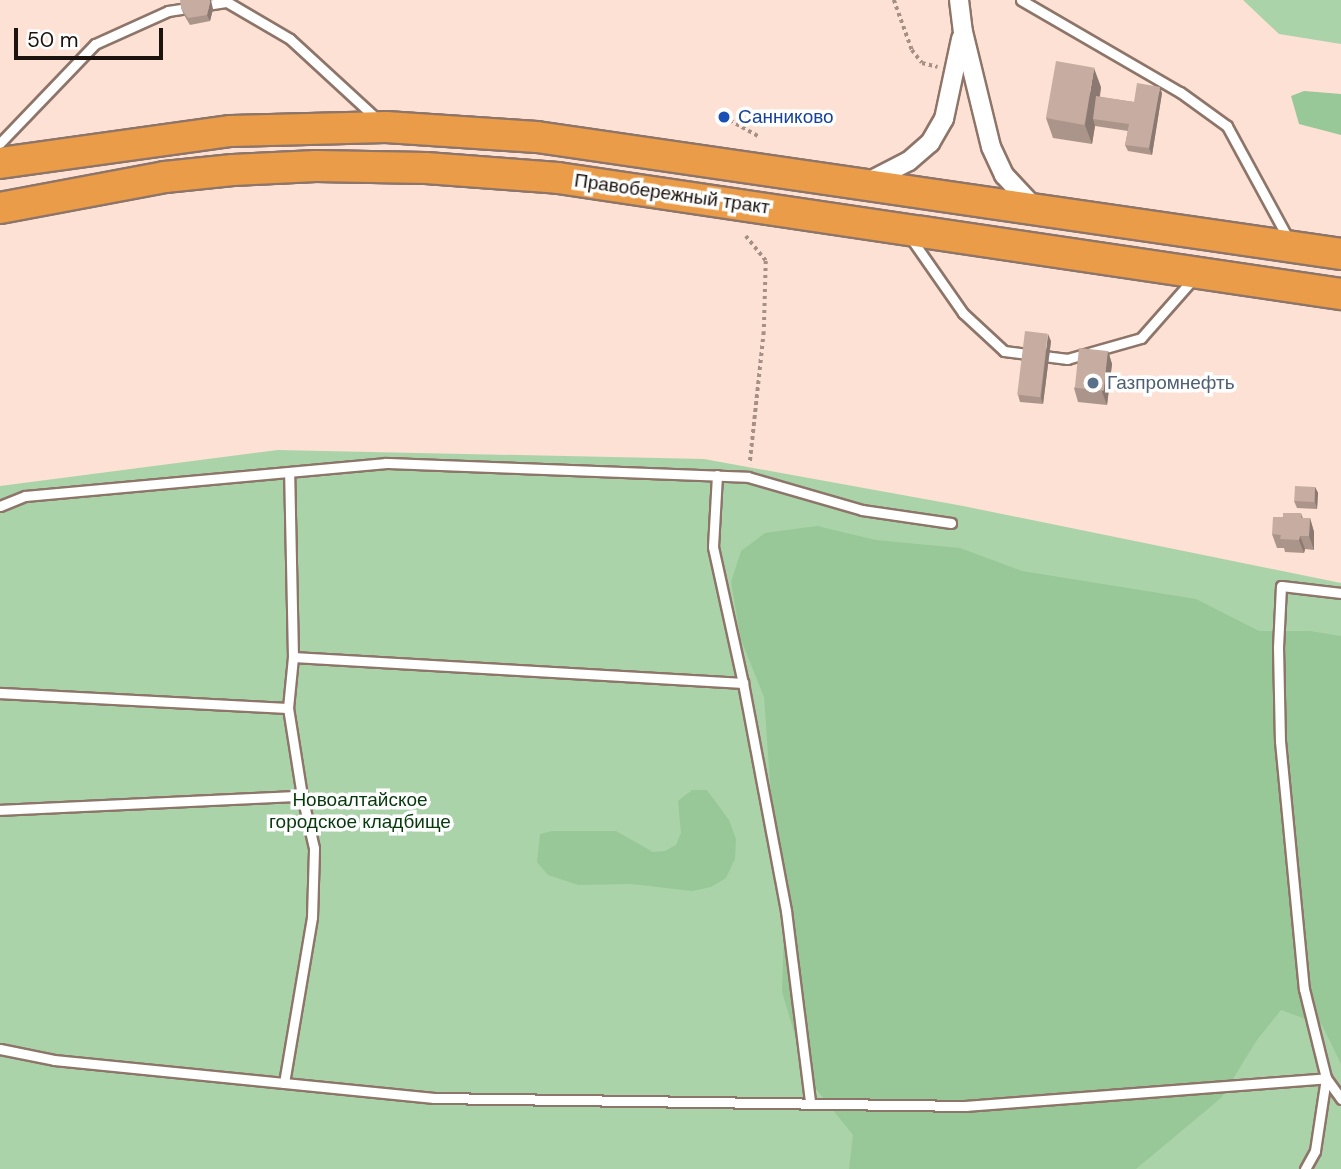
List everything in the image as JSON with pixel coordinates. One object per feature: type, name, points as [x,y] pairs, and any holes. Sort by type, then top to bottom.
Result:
[{"type":"highway","name":"Правобережный тракт","points":[[0,163],[231,131],[386,127],[537,137],[1341,254]]},
{"type":"highway","name":"Правобережный тракт","points":[[0,208],[139,181],[233,170],[316,166],[426,168],[558,178],[1341,294]]},
{"type":"street","points":[[959,0],[963,32],[991,147],[1004,175],[1035,208]]},
{"type":"street","points":[[865,183],[909,161],[930,143],[944,119],[963,32]]},
{"type":"lane","points":[[1021,0],[1180,92],[1227,127],[1293,247]]},
{"type":"lane","points":[[0,143],[94,44],[168,11],[227,2],[290,39],[386,127]]},
{"type":"lane","points":[[905,230],[963,313],[1003,351],[1067,359],[1141,338],[1199,272]]},
{"type":"lane","points":[[0,506],[25,496],[386,463],[748,477],[862,510],[951,523]]},
{"type":"lane","points":[[284,1083],[312,917],[314,848],[302,796],[288,708],[293,657],[289,473]]},
{"type":"lane","points":[[717,475],[713,547],[743,682],[786,911],[810,1101]]},
{"type":"lane","points":[[1341,593],[1281,586],[1278,647],[1279,741],[1304,989],[1326,1078],[1341,1099]]},
{"type":"lane","points":[[293,657],[743,682]]},
{"type":"lane","points":[[0,693],[288,708]]},
{"type":"lane","points":[[0,810],[302,796]]},
{"type":"lane","points":[[0,1049],[54,1060],[434,1098],[810,1101],[967,1106],[1326,1078]]},
{"type":"lane","points":[[1305,1169],[1315,1151],[1326,1078]]},
{"type":"path","points":[[894,0],[912,50],[922,62],[955,71]]},
{"type":"path","points":[[724,117],[760,137]]},
{"type":"path","points":[[746,236],[766,261],[764,332],[748,477]]},
{"type":"green space","points":[[1243,0],[1341,0],[1341,44],[1279,34]]},
{"type":"green space","points":[[1304,91],[1341,94],[1341,135],[1299,124],[1291,96]]},
{"type":"green space","name":"Новоалтайское городское кладбище","points":[[278,450],[704,459],[963,506],[1341,583],[1341,1169],[0,1169],[0,486]]},
{"type":"green space","points":[[817,526],[876,540],[960,548],[1022,571],[1196,599],[1259,631],[1310,631],[1341,636],[1341,1064],[1322,1025],[1281,1010],[1257,1040],[1221,1098],[1136,1169],[849,1169],[853,1135],[808,1079],[782,992],[785,902],[777,860],[762,820],[771,796],[764,697],[741,640],[731,582],[741,551],[765,533]]},
{"type":"green space","points":[[692,790],[707,790],[729,820],[736,839],[735,859],[726,878],[711,887],[692,891],[631,884],[578,885],[548,875],[537,862],[540,834],[552,831],[616,831],[653,852],[665,851],[676,845],[681,833],[678,801]]},
{"type":"building","points":[[180,0],[210,0],[207,15],[188,18],[181,8]]},
{"type":"building","points":[[1056,61],[1094,68],[1084,125],[1046,118]]},
{"type":"building","points":[[1137,83],[1160,87],[1149,148],[1125,145],[1129,124],[1093,119],[1096,96],[1134,102]]},
{"type":"building","points":[[1025,331],[1048,334],[1040,397],[1017,395]]},
{"type":"building","points":[[1079,348],[1108,351],[1104,391],[1075,388]]},
{"type":"building","points":[[1295,486],[1315,487],[1314,502],[1294,501]]},
{"type":"building","points":[[1283,513],[1301,513],[1301,518],[1310,518],[1309,536],[1300,536],[1299,540],[1280,539],[1281,535],[1272,534],[1273,517],[1283,517]]},
{"type":"place","name":"Санниково","points":[[724,117]]},
{"type":"place","name":"Газпромнефть","points":[[1093,383]]}]
